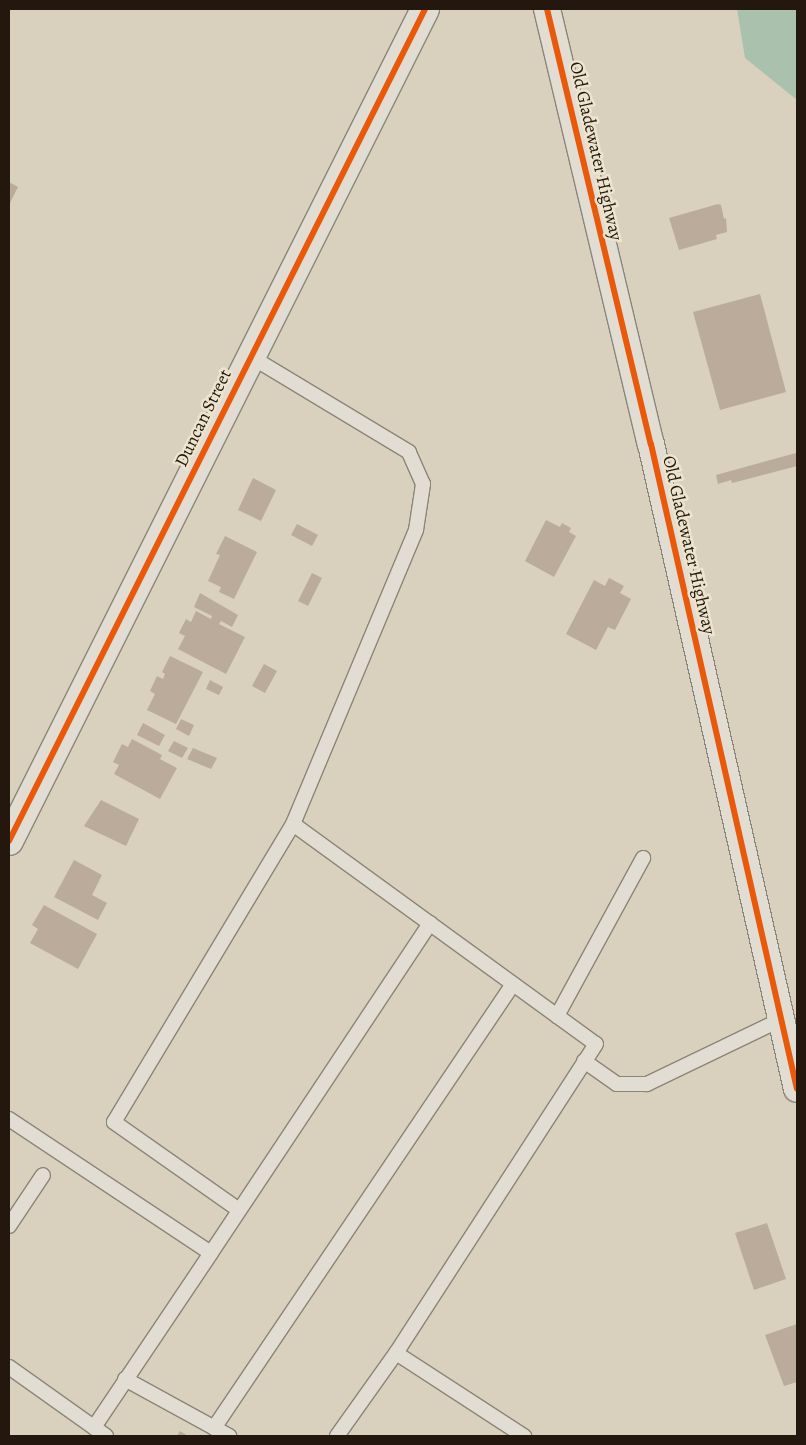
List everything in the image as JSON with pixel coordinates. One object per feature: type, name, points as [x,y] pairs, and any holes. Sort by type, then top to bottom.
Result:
[{"type":"street","name":"Duncan Street","points":[[9,841],[425,9]]},
{"type":"street","name":"Old Gladewater Highway","points":[[546,9],[651,444],[797,1089]]},
{"type":"lane","points":[[239,1210],[114,1122],[293,824],[416,530],[423,484],[409,452],[250,356]]},
{"type":"lane","points":[[293,824],[596,1044],[396,1353],[337,1436]]},
{"type":"lane","points":[[557,1016],[643,858]]},
{"type":"lane","points":[[94,1427],[430,923]]},
{"type":"lane","points":[[214,1428],[513,984]]},
{"type":"lane","points":[[584,1061],[617,1084],[647,1084],[780,1020]]},
{"type":"lane","points":[[9,1119],[210,1252]]},
{"type":"lane","points":[[9,1226],[43,1175]]},
{"type":"lane","points":[[396,1353],[524,1436]]},
{"type":"lane","points":[[9,1367],[106,1436]]},
{"type":"lane","points":[[125,1379],[229,1436]]},
{"type":"shaded area","points":[[737,9],[797,9],[797,100],[745,58]]},
{"type":"building","points":[[9,182],[18,187],[9,205]]},
{"type":"building","points":[[718,204],[721,205],[724,219],[726,218],[727,232],[716,235],[717,239],[679,250],[669,218]]},
{"type":"building","points":[[760,294],[786,392],[720,410],[693,312]]},
{"type":"building","points":[[796,453],[797,466],[732,483],[731,480],[718,484],[716,475]]},
{"type":"building","points":[[253,478],[276,490],[261,521],[238,510]]},
{"type":"building","points":[[546,520],[560,527],[562,523],[571,528],[569,532],[576,536],[554,577],[525,561]]},
{"type":"building","points":[[297,524],[318,535],[312,546],[291,535]]},
{"type":"building","points":[[225,536],[257,552],[234,599],[219,592],[221,587],[208,581],[220,555],[216,554]]},
{"type":"building","points":[[312,573],[322,578],[308,606],[298,601]]},
{"type":"building","points":[[609,578],[624,586],[620,593],[631,599],[615,630],[608,627],[596,650],[566,634],[594,580],[605,586]]},
{"type":"building","points":[[200,593],[238,615],[232,627],[221,621],[219,624],[245,637],[226,674],[178,649],[185,636],[179,633],[186,619],[191,622],[196,611],[211,619],[212,616],[194,607]]},
{"type":"building","points":[[170,656],[203,672],[176,724],[147,710],[155,694],[150,691],[157,676],[163,679],[165,674],[162,672]]},
{"type":"building","points":[[264,664],[277,671],[265,693],[252,686]]},
{"type":"building","points":[[210,680],[223,687],[219,695],[206,689]]},
{"type":"building","points":[[181,719],[194,725],[189,736],[176,729]]},
{"type":"building","points":[[143,723],[165,735],[159,746],[137,735]]},
{"type":"building","points":[[132,739],[162,755],[160,759],[177,768],[160,799],[114,774],[119,765],[113,762],[122,744],[128,747]]},
{"type":"building","points":[[174,741],[188,748],[182,758],[168,751]]},
{"type":"building","points":[[193,748],[217,758],[211,769],[187,759]]},
{"type":"building","points":[[101,800],[139,819],[126,846],[84,826]]},
{"type":"building","points":[[74,860],[102,875],[92,895],[107,903],[98,920],[54,897]]},
{"type":"building","points":[[44,905],[97,934],[78,969],[30,943],[38,929],[32,925]]},
{"type":"building","points":[[767,1223],[786,1279],[754,1290],[735,1233]]},
{"type":"building","points":[[797,1324],[797,1382],[784,1386],[765,1335]]},
{"type":"building","points":[[180,1431],[188,1436],[177,1436]]},
{"type":"cycle path","points":[[9,841],[425,9]]},
{"type":"cycle path","points":[[547,9],[651,444],[797,1089]]}]
